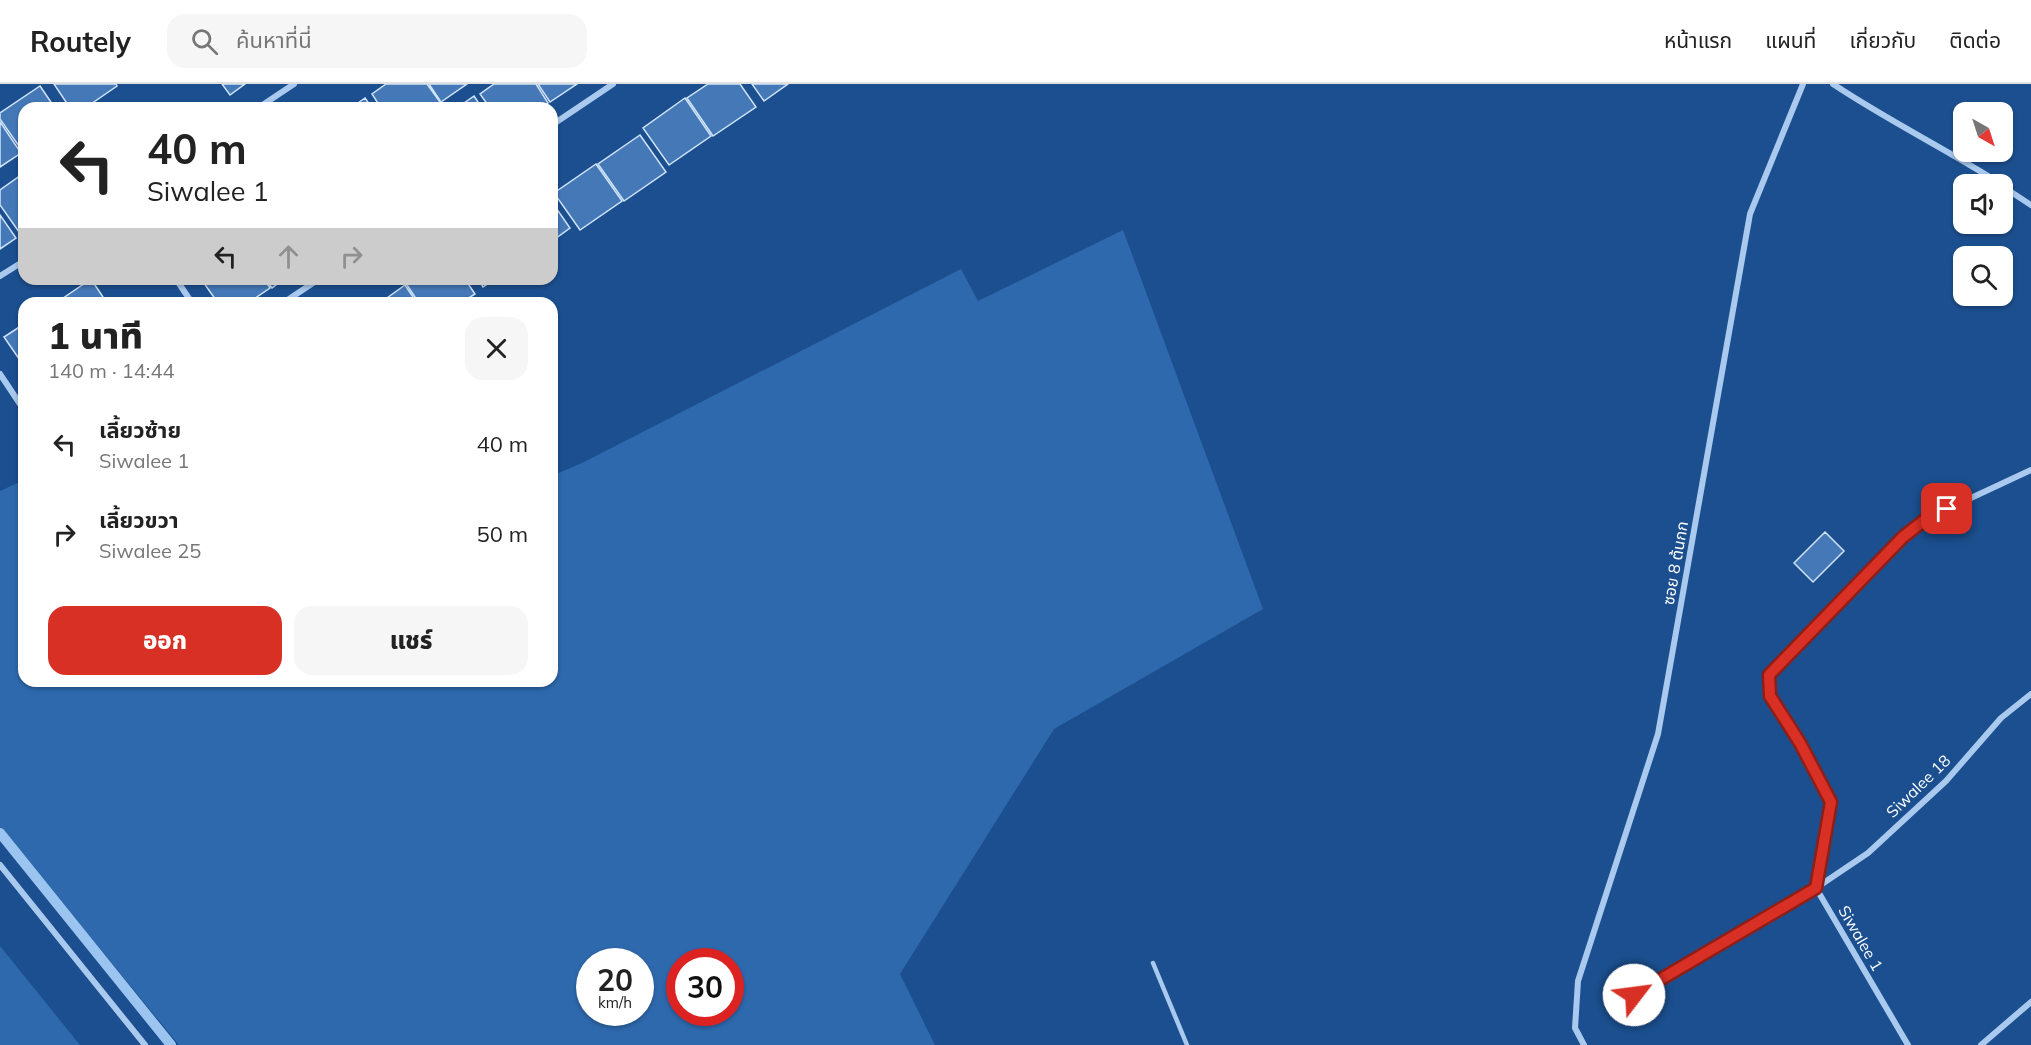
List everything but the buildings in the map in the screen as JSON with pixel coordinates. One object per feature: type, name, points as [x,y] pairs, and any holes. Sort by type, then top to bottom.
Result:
[{"type":"street","points":[[267,102],[294,84]]},
{"type":"street","points":[[558,120],[613,84]]},
{"type":"street","name":"ซอย 8 ต้นกก","points":[[1584,1045],[1575,1028],[1578,981],[1658,734],[1750,214],[1803,84]]},
{"type":"street","points":[[1833,84],[1985,174]]},
{"type":"street","points":[[2013,193],[2031,205]]},
{"type":"street","points":[[0,276],[18,265]]},
{"type":"street","points":[[292,297],[310,285]]},
{"type":"street","points":[[0,374],[18,401]]},
{"type":"street","points":[[1816,888],[1831,802],[1800,743],[1770,696],[1769,675],[1903,537],[1926,519],[2031,470]]},
{"type":"street","name":"Siwalee 18","points":[[1634,995],[1816,888],[1868,853],[1946,781],[2001,718],[2031,694]]},
{"type":"street","points":[[0,865],[144,1045]]},
{"type":"street","name":"Siwalee 1","points":[[1816,888],[1908,1045]]},
{"type":"street","points":[[1981,1045],[2031,1002]]},
{"type":"lane","points":[[1153,963],[1187,1045]]},
{"type":"shaded area","points":[[1123,230],[1263,609],[1054,729],[900,974],[935,1045],[179,1045],[0,827],[0,491],[18,483],[18,687],[558,687],[558,473],[961,269],[978,301]]},
{"type":"shaded area","points":[[0,946],[80,1045],[0,1045]]},
{"type":"waterway","points":[[0,833],[171,1045]]},
{"type":"route","points":[[1634,995],[1816,888],[1831,802],[1800,743],[1770,696],[1769,675],[1903,537],[1926,519],[1947,509]]}]
